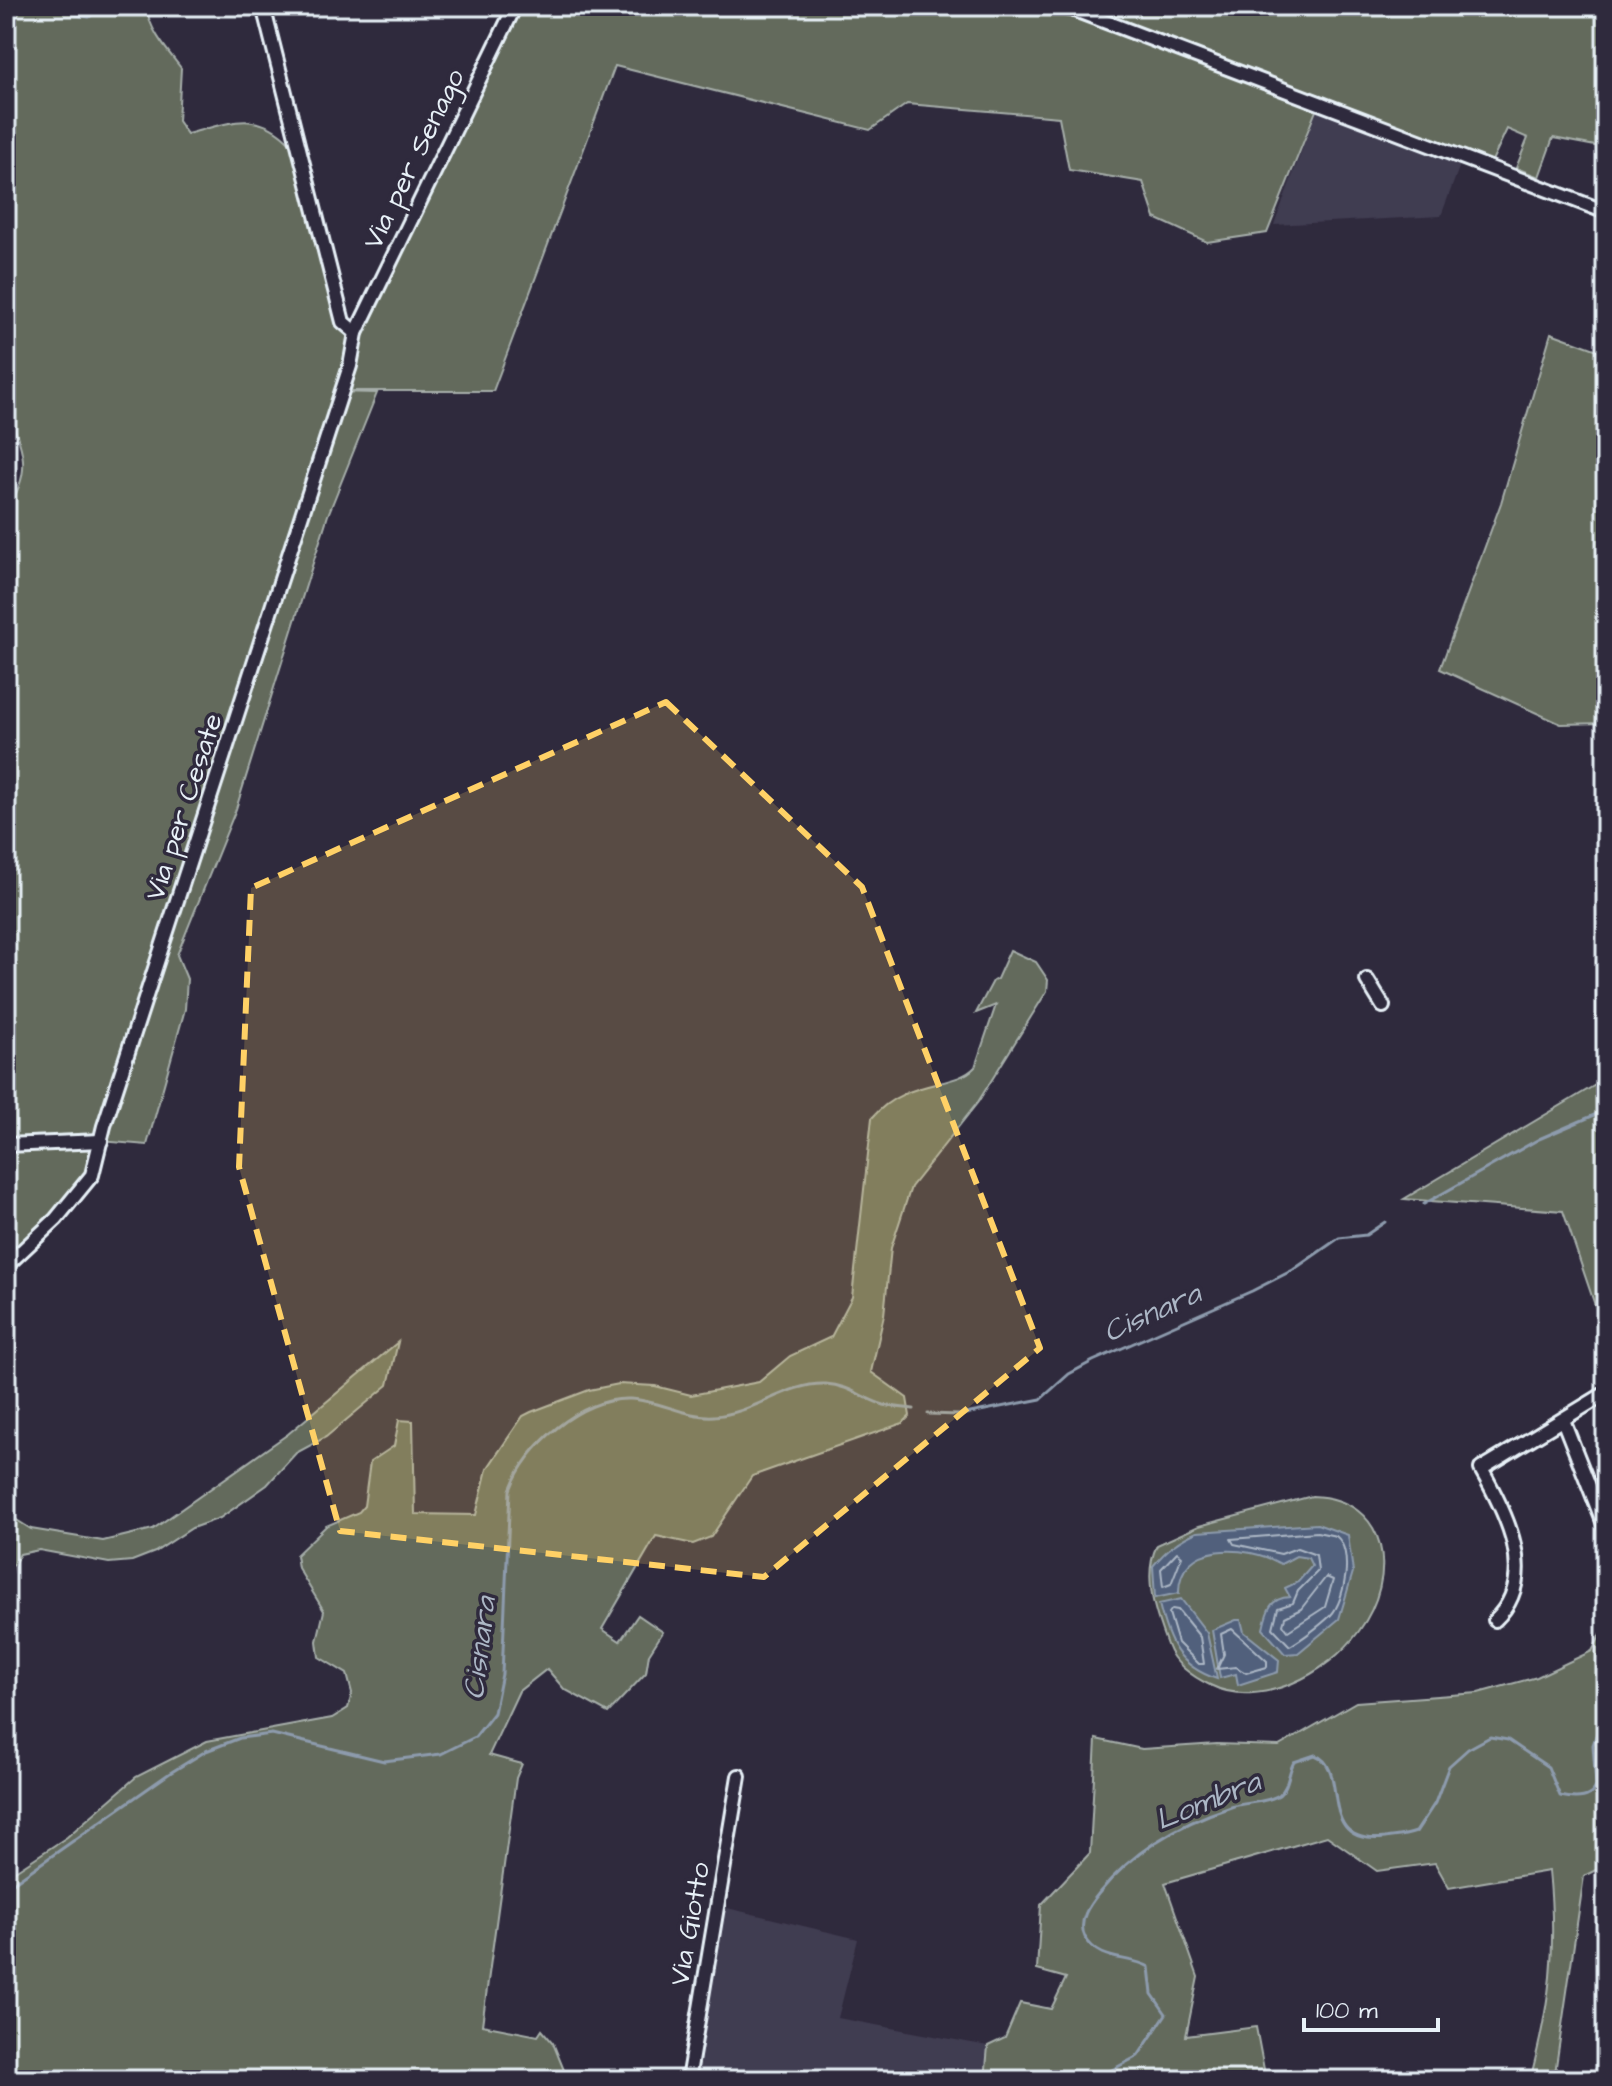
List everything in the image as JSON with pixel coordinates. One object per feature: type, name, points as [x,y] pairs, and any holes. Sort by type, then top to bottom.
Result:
[{"type":"street","points":[[263,6],[343,322],[356,333]]},
{"type":"street","name":"Via per Senago","points":[[356,333],[515,6]]},
{"type":"street","points":[[1052,6],[1072,9],[1606,212]]},
{"type":"street","name":"Via per Cesate","points":[[6,1266],[56,1219],[92,1175],[350,366],[356,333]]},
{"type":"street","points":[[1367,980],[1383,1006]]},
{"type":"street","points":[[6,1145],[101,1141]]},
{"type":"street","points":[[1495,1620],[1511,1591],[1516,1555],[1507,1515],[1481,1469],[1606,1393]]},
{"type":"street","points":[[1563,1420],[1606,1529]]},
{"type":"street","name":"Via Giotto","points":[[688,2080],[739,1776]]},
{"type":"highlighted area","points":[[666,702],[862,887],[1040,1348],[764,1577],[340,1531],[239,1167],[251,888]]},
{"type":"shaded area","points":[[1317,110],[1460,165],[1441,216],[1274,225]]},
{"type":"shaded area","points":[[723,1907],[858,1939],[838,2018],[988,2046],[985,2080],[695,2080]]},
{"type":"green space","points":[[6,6],[146,6],[155,31],[181,68],[178,121],[187,134],[230,123],[255,122],[279,133],[291,144],[334,314],[340,328],[350,334],[337,392],[377,393],[328,515],[236,809],[177,955],[187,979],[185,1009],[147,1145],[101,1141],[92,1175],[6,1266],[6,510],[20,482],[23,459],[6,406]]},
{"type":"green space","points":[[522,6],[1606,6],[1606,148],[1553,138],[1539,177],[1516,168],[1528,138],[1507,129],[1491,163],[1321,98],[1267,233],[1207,242],[1155,218],[1143,182],[1069,170],[1059,117],[907,104],[870,130],[615,66],[493,391],[351,391],[363,333]]},
{"type":"green space","points":[[1551,333],[1606,353],[1606,723],[1561,724],[1440,669],[1501,503]]},
{"type":"green space","points":[[1010,950],[1036,962],[1048,980],[1047,991],[978,1102],[911,1187],[891,1248],[884,1315],[871,1372],[907,1398],[910,1416],[903,1423],[752,1476],[711,1537],[693,1544],[656,1536],[602,1629],[620,1641],[638,1615],[663,1632],[649,1654],[646,1673],[608,1713],[564,1689],[547,1669],[519,1691],[489,1755],[522,1764],[516,1778],[482,2025],[538,2036],[542,2030],[553,2043],[568,2080],[6,2080],[6,1877],[67,1837],[136,1777],[207,1741],[332,1718],[348,1708],[352,1693],[347,1674],[319,1657],[317,1641],[324,1611],[298,1568],[296,1555],[326,1526],[359,1512],[364,1506],[370,1462],[394,1446],[399,1420],[413,1421],[415,1514],[476,1515],[487,1469],[523,1416],[589,1390],[619,1384],[655,1386],[691,1395],[759,1382],[790,1356],[831,1337],[852,1297],[872,1118],[899,1096],[955,1079],[975,1067],[996,1005],[976,1013]]},
{"type":"green space","points":[[1596,961],[1606,963],[1606,1308],[1598,1314],[1563,1211],[1404,1199],[1597,1084]]},
{"type":"green space","points":[[398,1342],[388,1385],[326,1437],[296,1453],[267,1485],[220,1518],[192,1528],[155,1552],[132,1561],[109,1563],[39,1550],[20,1554],[12,1567],[6,1609],[6,1521],[15,1519],[31,1529],[103,1541],[153,1529],[288,1434]]},
{"type":"green space","points":[[1312,1496],[1338,1500],[1358,1511],[1372,1526],[1380,1544],[1380,1588],[1372,1610],[1359,1631],[1330,1661],[1292,1684],[1250,1693],[1229,1692],[1197,1678],[1174,1658],[1158,1620],[1150,1582],[1157,1545],[1199,1526]]},
{"type":"green space","points":[[1606,1625],[1606,1865],[1584,1876],[1554,2080],[1530,2080],[1543,2027],[1550,1977],[1552,1926],[1549,1871],[1449,1888],[1435,1863],[1377,1871],[1327,1836],[1165,1883],[1198,1977],[1186,2036],[1256,2027],[1266,2080],[985,2080],[988,2046],[1005,2038],[1020,2003],[1051,2009],[1066,1978],[1037,1970],[1041,1905],[1090,1853],[1096,1739],[1142,1749],[1217,1744],[1279,1746],[1356,1702],[1478,1693],[1537,1677],[1592,1651]]},
{"type":"water","points":[[1317,1524],[1348,1535],[1353,1572],[1339,1619],[1298,1653],[1285,1654],[1263,1629],[1270,1606],[1290,1597],[1285,1588],[1298,1582],[1312,1566],[1308,1558],[1296,1556],[1281,1564],[1251,1553],[1217,1552],[1190,1563],[1182,1576],[1179,1593],[1155,1598],[1153,1566],[1173,1546],[1190,1535]]},
{"type":"water","points":[[1181,1599],[1207,1633],[1217,1679],[1184,1660],[1166,1630],[1159,1604]]},
{"type":"water","points":[[1241,1620],[1244,1632],[1279,1660],[1278,1672],[1238,1685],[1236,1674],[1220,1678],[1212,1630]]},
{"type":"waterway","points":[[69,6],[76,15],[89,17],[103,6]]},
{"type":"waterway","name":"Cisnara","points":[[1424,1204],[1539,1139],[1606,1110]]},
{"type":"waterway","name":"Cisnara","points":[[928,1414],[960,1415],[1041,1399],[1069,1374],[1093,1361],[1252,1291],[1293,1270],[1339,1238],[1366,1235],[1385,1222]]},
{"type":"waterway","name":"Cisnara","points":[[6,1888],[170,1773],[206,1751],[240,1738],[272,1734],[384,1761],[441,1754],[475,1737],[494,1713],[502,1674],[510,1490],[518,1473],[542,1441],[575,1415],[593,1406],[630,1399],[714,1416],[743,1410],[798,1388],[826,1384],[842,1387],[884,1405],[914,1409]]},
{"type":"waterway","name":"Lombra","points":[[1093,2080],[1138,2056],[1166,2014],[1152,1994],[1149,1967],[1098,1951],[1083,1931],[1084,1919],[1099,1893],[1127,1864],[1159,1840],[1212,1814],[1279,1795],[1285,1788],[1294,1762],[1315,1755],[1326,1763],[1341,1819],[1349,1830],[1363,1837],[1385,1838],[1416,1832],[1435,1803],[1449,1766],[1468,1749],[1490,1737],[1508,1740],[1548,1767],[1560,1796],[1581,1798],[1594,1791],[1596,1786],[1593,1745],[1597,1733],[1606,1730]]}]
